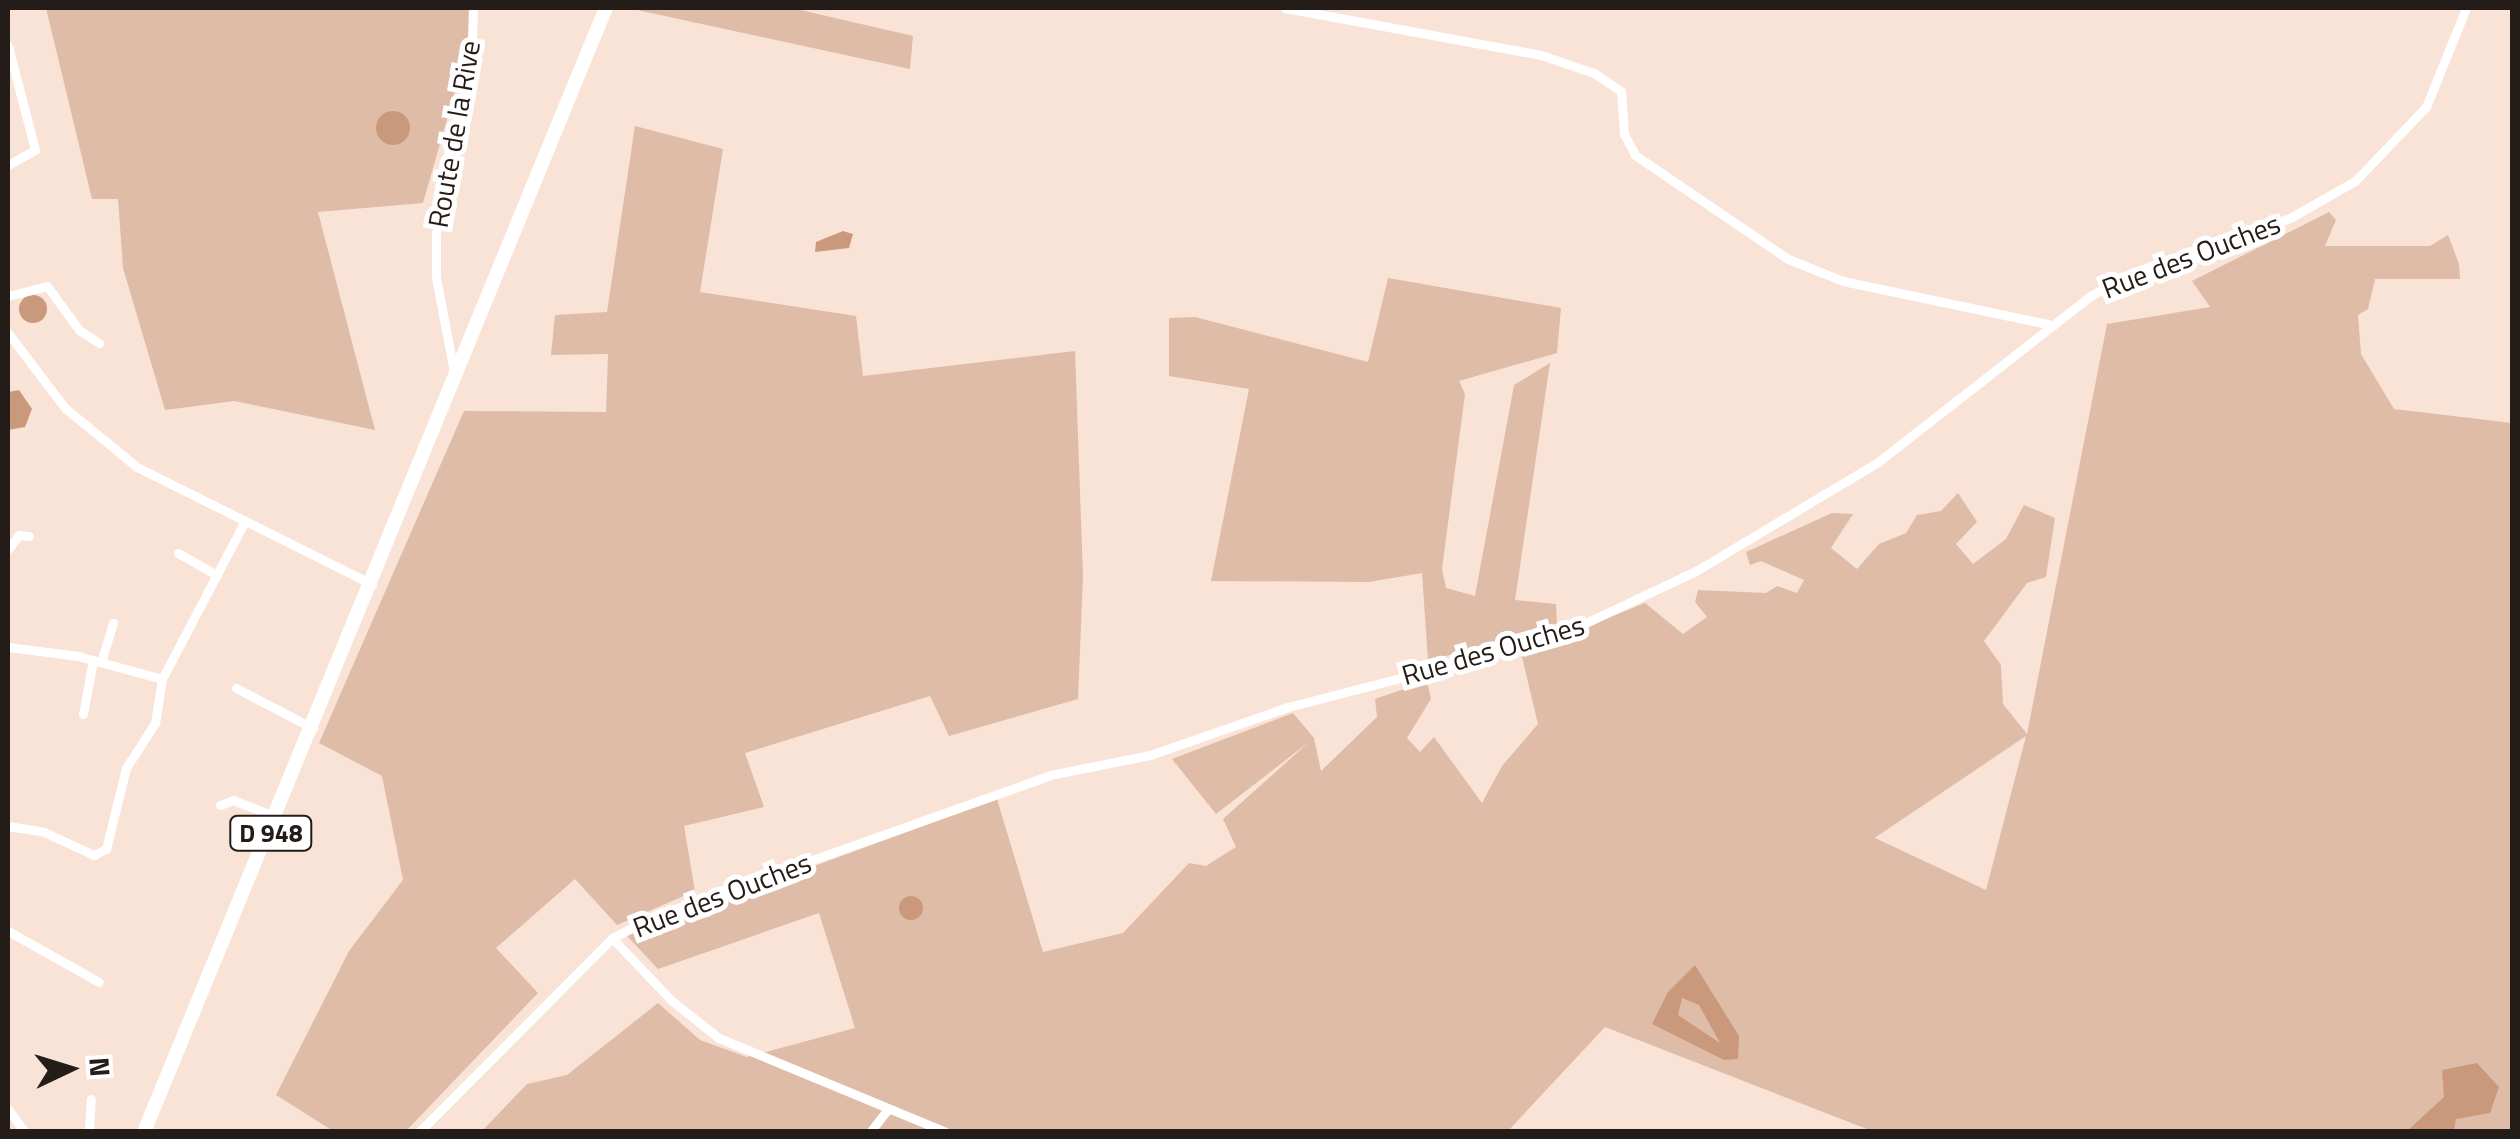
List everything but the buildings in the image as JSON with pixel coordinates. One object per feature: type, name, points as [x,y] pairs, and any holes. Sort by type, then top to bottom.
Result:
[{"type":"main road","name":"D 948","points":[[144,1132],[277,817],[606,8]]},
{"type":"street","name":"Route de la Rive","points":[[456,378],[436,277],[437,216],[471,70],[473,8]]},
{"type":"street","points":[[1285,8],[1540,55],[1594,73],[1622,92],[1624,134],[1635,155],[1788,259],[1843,281],[2052,326]]},
{"type":"street","name":"Rue des Ouches","points":[[419,1132],[612,938],[1050,775],[1150,755],[1288,707],[1583,626],[1696,572],[1878,462],[2113,282],[2290,218],[2355,181],[2426,107],[2466,8]]},
{"type":"street","points":[[8,46],[35,150],[8,165]]},
{"type":"street","points":[[8,296],[47,286],[80,330],[99,344]]},
{"type":"street","points":[[8,332],[64,408],[160,482],[372,584]]},
{"type":"street","points":[[8,826],[44,832],[101,854],[120,812],[126,768],[155,723],[162,680],[244,523]]},
{"type":"street","points":[[8,550],[18,535],[28,536]]},
{"type":"street","points":[[178,554],[215,574]]},
{"type":"street","points":[[83,714],[97,661],[113,623]]},
{"type":"street","points":[[8,647],[97,661],[162,680]]},
{"type":"street","points":[[236,688],[313,728]]},
{"type":"street","points":[[220,805],[232,800],[277,817]]},
{"type":"street","points":[[8,931],[98,982]]},
{"type":"street","points":[[612,938],[672,1001],[718,1038],[946,1132]]},
{"type":"street","points":[[90,1132],[91,1099]]},
{"type":"street","points":[[8,1109],[25,1132]]},
{"type":"street","points":[[870,1132],[887,1110]]},
{"type":"shaded area","points":[[46,8],[479,8],[423,203],[318,212],[375,430],[234,401],[165,410],[123,268],[118,199],[92,199]]},
{"type":"shaded area","points":[[628,8],[792,8],[913,36],[910,69]]},
{"type":"shaded area","points":[[393,111],[405,116],[410,128],[405,140],[393,145],[381,140],[376,128],[381,116]]},
{"type":"shaded area","points":[[635,126],[723,149],[700,292],[856,316],[863,376],[1075,351],[1083,576],[1078,699],[949,736],[930,696],[745,753],[764,807],[684,826],[695,891],[617,925],[575,879],[496,948],[538,993],[406,1131],[333,1131],[276,1095],[349,951],[403,880],[382,776],[319,743],[464,411],[606,412],[608,354],[551,355],[555,315],[607,312]]},
{"type":"shaded area","points":[[2329,212],[2336,220],[2325,246],[2430,246],[2448,235],[2459,264],[2460,279],[2375,279],[2368,309],[2358,315],[2361,354],[2394,409],[2512,423],[2512,1131],[1872,1131],[1605,1027],[1508,1131],[481,1132],[527,1084],[567,1075],[658,1003],[700,1040],[747,1057],[855,1028],[819,913],[658,969],[626,935],[997,799],[1043,952],[1123,933],[1189,863],[1206,866],[1236,847],[1223,819],[1309,742],[1216,814],[1172,759],[1293,713],[1314,738],[1321,771],[1377,717],[1375,699],[1427,681],[1431,699],[1407,738],[1420,752],[1434,737],[1482,803],[1502,766],[1538,724],[1521,653],[1645,603],[1683,634],[1707,617],[1695,602],[1698,590],[1766,593],[1777,586],[1797,593],[1804,580],[1761,561],[1750,565],[1746,552],[1832,513],[1853,514],[1831,548],[1857,569],[1879,544],[1906,533],[1917,515],[1941,511],[1958,493],[1977,522],[1956,544],[1973,564],[2006,539],[2024,505],[2055,518],[2046,577],[2027,583],[1984,641],[2001,665],[2003,704],[2027,734],[2107,324],[2210,307],[2192,281]],"holes":[[[2026,736],[1986,890],[1875,838]]]},
{"type":"shaded area","points":[[843,231],[853,234],[849,248],[815,252],[816,242]]},
{"type":"shaded area","points":[[1388,278],[1561,308],[1557,353],[1459,381],[1465,394],[1442,569],[1446,588],[1475,596],[1514,385],[1550,363],[1515,600],[1556,604],[1557,625],[1428,661],[1422,573],[1369,582],[1211,581],[1249,389],[1169,376],[1169,318],[1195,317],[1368,362]]},
{"type":"shaded area","points":[[33,295],[43,299],[47,309],[43,319],[33,323],[23,319],[19,309],[23,299]]},
{"type":"shaded area","points":[[19,390],[32,409],[25,427],[8,430],[8,392]]},
{"type":"shaded area","points":[[911,896],[923,908],[911,920],[899,908]]},
{"type":"shaded area","points":[[1695,965],[1739,1036],[1738,1059],[1724,1060],[1652,1024],[1668,992]],"holes":[[[1682,998],[1699,1005],[1720,1043],[1678,1015]]]},
{"type":"shaded area","points":[[2477,1063],[2499,1087],[2490,1113],[2456,1119],[2454,1131],[2407,1131],[2444,1097],[2442,1070]]}]
